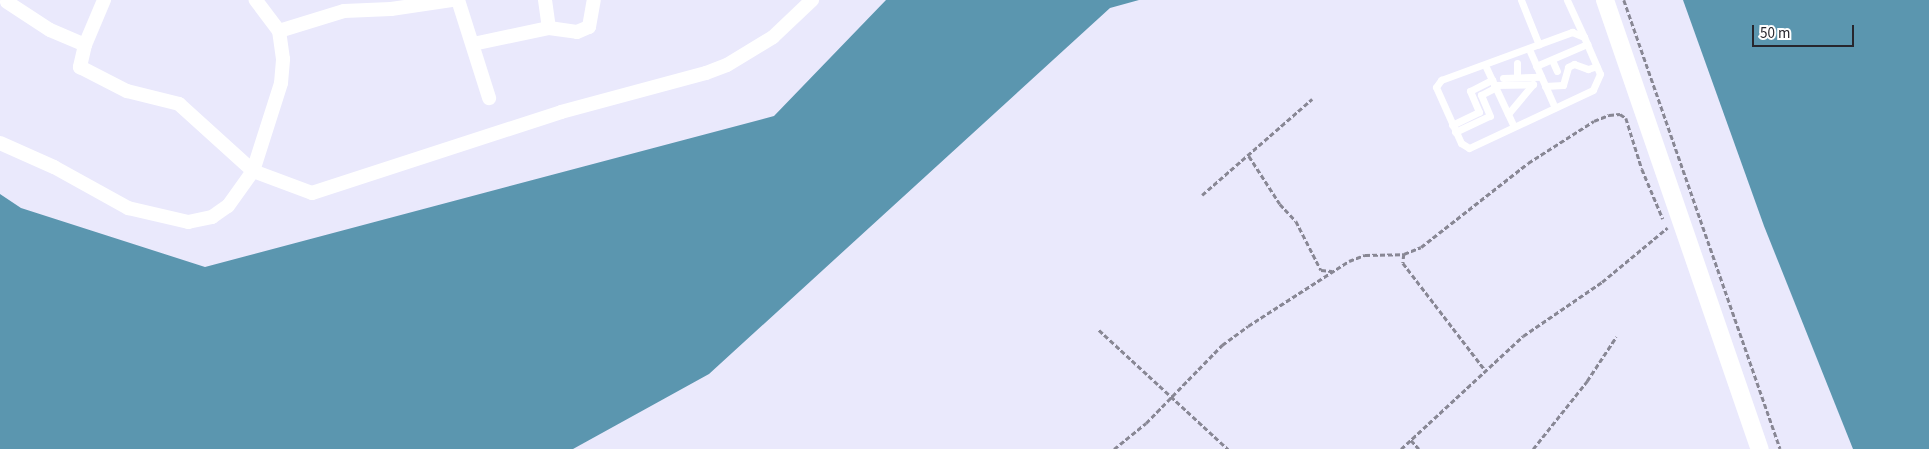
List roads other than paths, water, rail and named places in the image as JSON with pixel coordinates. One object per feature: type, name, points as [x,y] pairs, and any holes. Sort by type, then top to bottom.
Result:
[{"type":"street","points":[[104,0],[85,45],[80,67],[127,91],[179,104],[253,171],[304,192],[332,189],[451,147],[727,65],[773,37],[812,0]]},
{"type":"street","points":[[0,143],[54,167],[128,208],[188,222],[212,217],[228,206],[253,171],[281,84],[283,59],[278,31],[256,0]]},
{"type":"street","points":[[278,31],[344,11],[391,10],[453,0]]},
{"type":"street","points":[[458,0],[489,98]]},
{"type":"street","points":[[545,0],[549,28]]},
{"type":"street","points":[[473,44],[549,28],[584,31],[592,21],[594,0]]},
{"type":"street","points":[[1605,0],[1675,226],[1760,449]]},
{"type":"street","points":[[5,4],[50,30],[85,45]]},
{"type":"lane","points":[[1521,0],[1539,45]]},
{"type":"lane","points":[[1567,0],[1588,44],[1600,74],[1593,90],[1469,148],[1461,144],[1436,87],[1441,80],[1572,32],[1584,37]]},
{"type":"lane","points":[[1536,66],[1588,44]]},
{"type":"lane","points":[[1529,49],[1555,108]]},
{"type":"lane","points":[[1552,60],[1557,71]]},
{"type":"lane","points":[[1517,63],[1517,78]]},
{"type":"lane","points":[[1545,86],[1563,85],[1568,67],[1574,64],[1588,69],[1597,66]]},
{"type":"lane","points":[[1485,65],[1514,127]]},
{"type":"lane","points":[[1502,78],[1541,77]]},
{"type":"lane","points":[[1454,128],[1490,116],[1481,95],[1494,84]]},
{"type":"lane","points":[[1454,128],[1479,112],[1470,90],[1494,84],[1533,84],[1508,114]]},
{"type":"water","points":[[886,0],[1139,0],[1110,8],[709,374],[573,449],[0,449],[0,194],[21,208],[205,267],[774,116]]},
{"type":"water","points":[[1683,0],[1929,0],[1929,449],[1853,449],[1764,226]]}]
